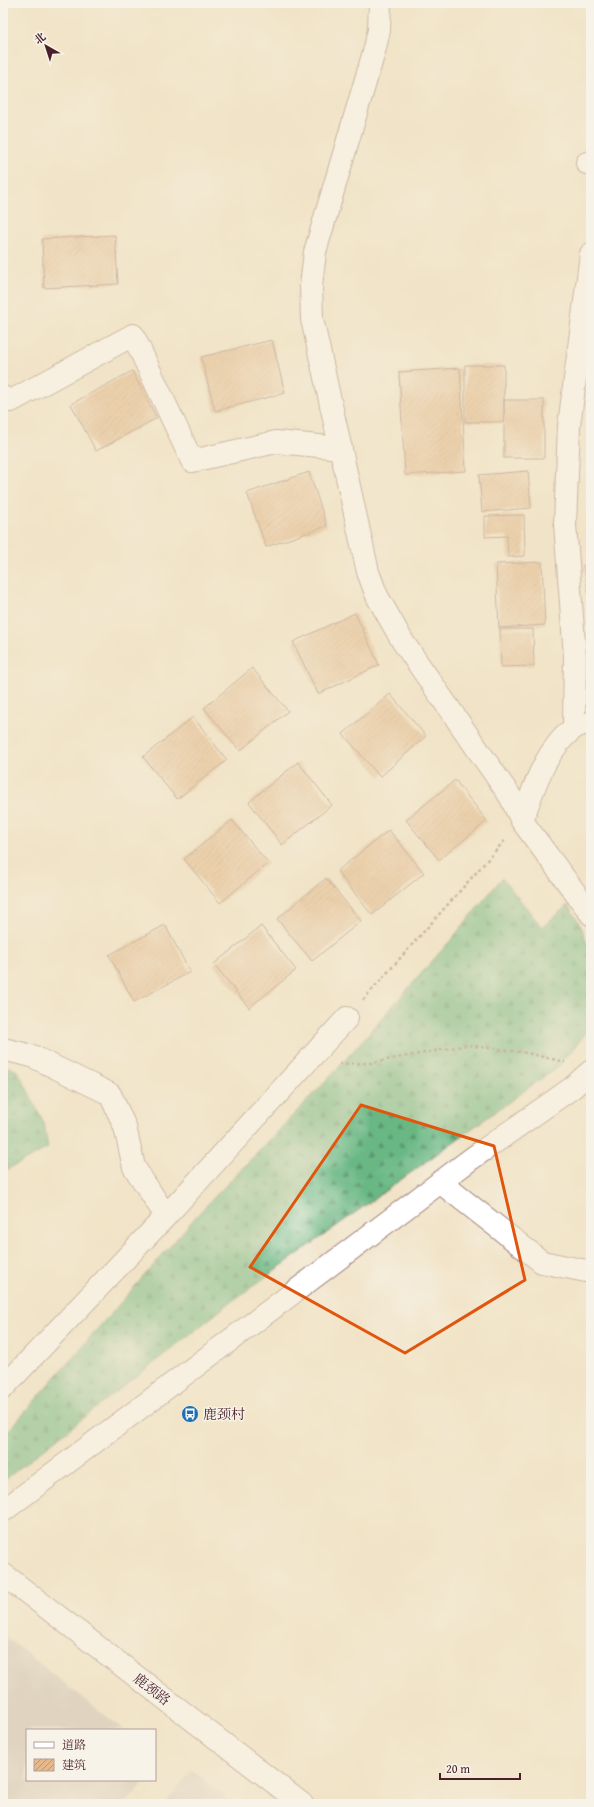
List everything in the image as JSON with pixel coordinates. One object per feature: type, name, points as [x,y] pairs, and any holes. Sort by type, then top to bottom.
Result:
[{"type":"street","points":[[380,3],[379,30],[374,52],[315,252],[310,286],[312,319],[368,572],[377,596],[403,642],[510,796],[522,821],[591,914]]},
{"type":"street","points":[[522,821],[532,789],[546,762],[559,742],[583,725],[575,656],[565,524],[569,426],[591,254]]},
{"type":"street","points":[[7,399],[133,335],[192,461],[276,442],[341,448]]},
{"type":"street","points":[[3,1388],[166,1216],[347,1018]]},
{"type":"street","points":[[3,1049],[32,1056],[110,1094],[125,1127],[134,1167],[166,1216]]},
{"type":"street","points":[[3,1511],[440,1182],[572,1088],[591,1071]]},
{"type":"street","points":[[440,1182],[542,1262],[591,1272]]},
{"type":"street","name":"鹿颈路","points":[[3,1574],[302,1804]]},
{"type":"path","points":[[347,1018],[522,821]]},
{"type":"path","points":[[303,1065],[370,1063],[467,1045],[527,1053],[570,1063]]},
{"type":"highlighted area","points":[[361,1105],[494,1146],[525,1280],[405,1353],[250,1267]]},
{"type":"shaded area","points":[[3,1635],[123,1729],[26,1729],[26,1781],[144,1781],[126,1804],[3,1804]]},
{"type":"shaded area","points":[[192,1770],[234,1804],[165,1804]]},
{"type":"green space","points":[[502,878],[542,927],[568,905],[580,924],[591,954],[591,1027],[559,1066],[231,1302],[3,1481],[3,1437],[200,1212],[332,1075],[450,941]]},
{"type":"green space","points":[[3,1065],[18,1071],[44,1123],[48,1148],[3,1172]]},
{"type":"building","points":[[115,235],[118,284],[44,288],[42,239]]},
{"type":"building","points":[[272,340],[285,393],[215,411],[201,357]]},
{"type":"building","points":[[465,365],[504,365],[504,422],[465,422]]},
{"type":"building","points":[[460,368],[466,471],[405,475],[399,372]]},
{"type":"building","points":[[132,371],[157,418],[96,451],[71,404]]},
{"type":"building","points":[[504,400],[544,400],[544,458],[504,458]]},
{"type":"building","points":[[528,471],[531,508],[482,512],[479,475]]},
{"type":"building","points":[[309,472],[327,526],[266,547],[247,493]]},
{"type":"building","points":[[524,515],[525,556],[508,557],[507,536],[485,537],[485,516]]},
{"type":"building","points":[[542,562],[545,625],[499,628],[496,564]]},
{"type":"building","points":[[591,564],[591,602],[590,602],[584,565]]},
{"type":"building","points":[[355,613],[379,665],[318,694],[293,642]]},
{"type":"building","points":[[500,629],[533,629],[534,666],[501,667]]},
{"type":"building","points":[[252,668],[288,711],[240,751],[204,708]]},
{"type":"building","points":[[390,694],[426,736],[380,777],[343,734]]},
{"type":"building","points":[[193,717],[227,760],[177,799],[143,757]]},
{"type":"building","points":[[298,762],[332,805],[282,845],[249,802]]},
{"type":"building","points":[[455,780],[487,821],[439,860],[406,820]]},
{"type":"building","points":[[232,820],[268,863],[220,903],[184,859]]},
{"type":"building","points":[[389,830],[424,873],[372,915],[337,871]]},
{"type":"building","points":[[326,878],[361,921],[312,961],[277,919]]},
{"type":"building","points":[[165,925],[190,972],[134,1002],[109,955]]},
{"type":"building","points":[[261,926],[296,970],[249,1008],[214,964]]},
{"type":"place","name":"鹿颈村","points":[[190,1414]]}]
